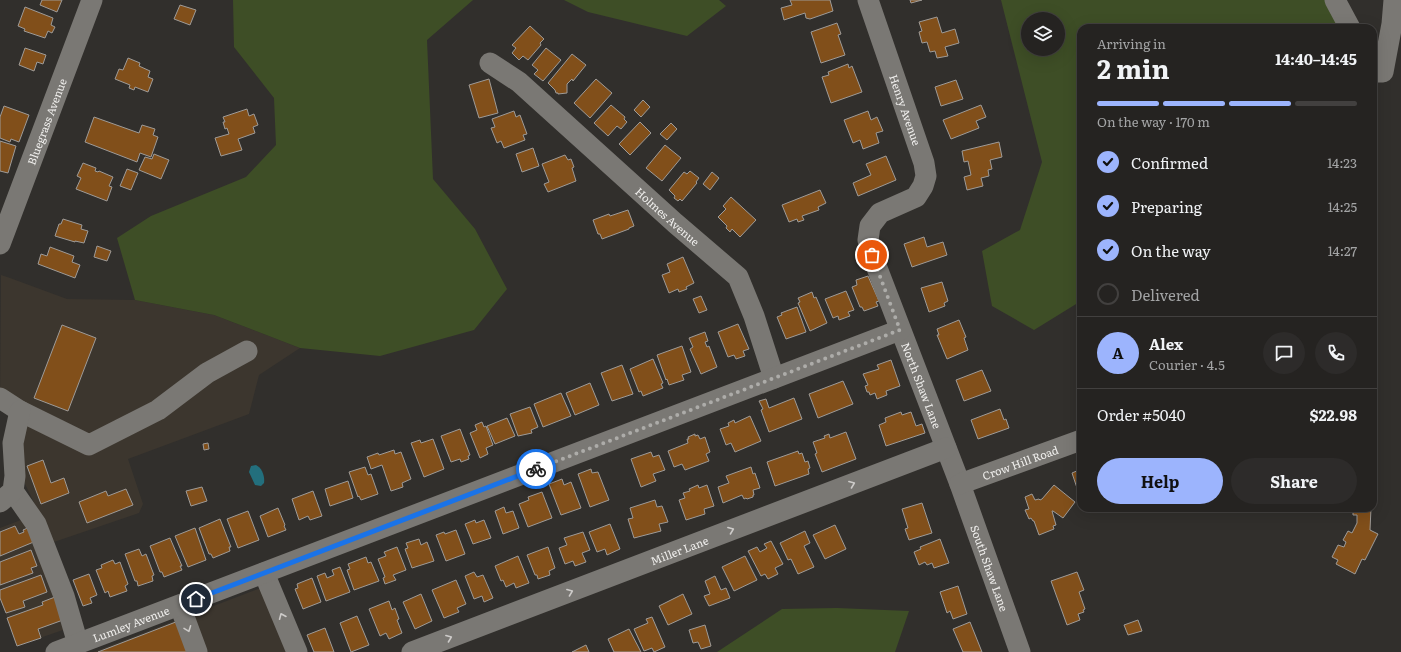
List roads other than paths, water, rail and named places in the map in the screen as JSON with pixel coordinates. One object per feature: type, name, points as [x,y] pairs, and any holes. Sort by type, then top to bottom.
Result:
[{"type":"street","name":"Bluegrass Avenue","points":[[0,244],[92,0]]},
{"type":"street","name":"Henry Avenue","points":[[868,0],[924,163],[926,176],[923,186],[916,196],[895,205]]},
{"type":"street","points":[[1335,0],[1348,24]]},
{"type":"street","points":[[1377,72],[1383,72],[1392,24],[1394,0]]},
{"type":"street","name":"Holmes Avenue","points":[[490,64],[518,82],[675,224],[738,277],[754,316],[774,378]]},
{"type":"street","name":"North Shaw Lane","points":[[895,205],[880,213],[870,226],[868,240],[872,255],[900,330],[960,484]]},
{"type":"street","name":"Lumley Avenue","points":[[56,652],[180,606],[900,330]]},
{"type":"street","points":[[0,398],[20,411],[88,445],[158,410],[207,373],[247,351]]},
{"type":"street","points":[[20,411],[8,428],[13,443],[15,476],[7,496],[36,524],[64,596],[78,644]]},
{"type":"street","name":"Crow Hill Road","points":[[960,484],[1077,441]]},
{"type":"street","name":"Miller Lane","points":[[412,652],[946,448]]},
{"type":"street","name":"South Shaw Lane","points":[[960,484],[1020,652]]},
{"type":"street","points":[[264,573],[297,652]]},
{"type":"street","points":[[180,606],[197,652]]},
{"type":"water","points":[[256,465],[260,468],[263,475],[264,483],[261,486],[255,485],[249,472],[251,466]]}]
